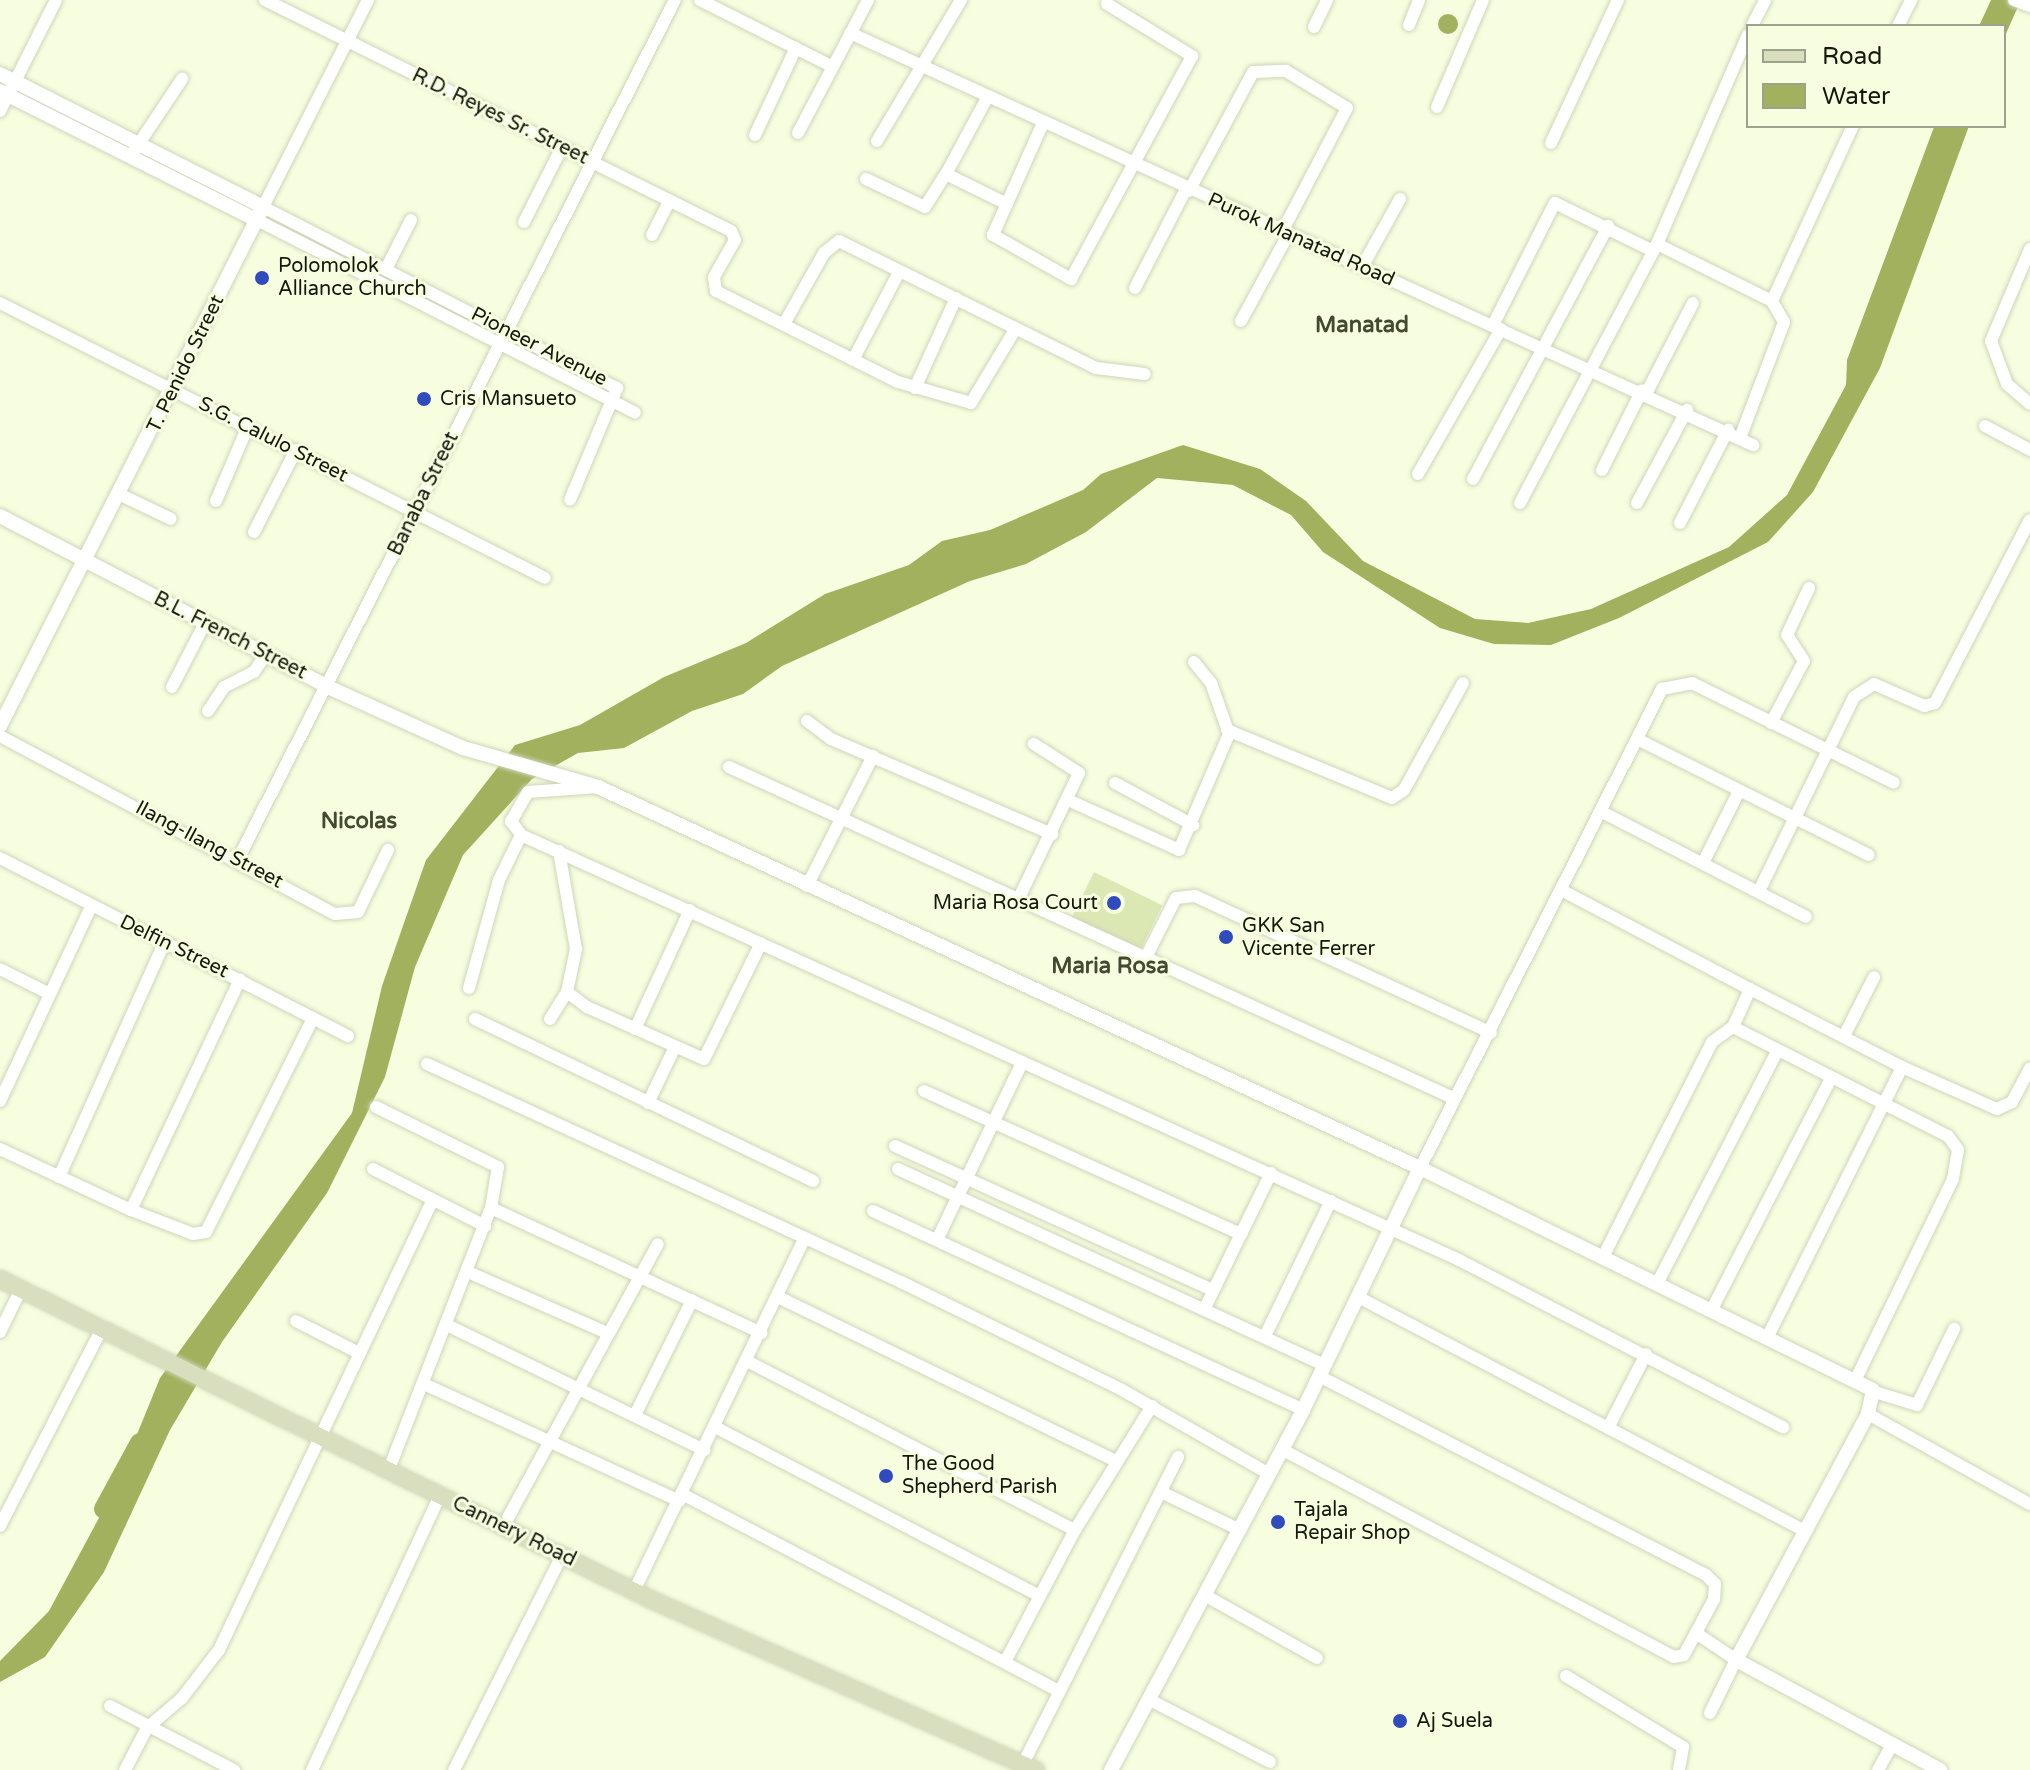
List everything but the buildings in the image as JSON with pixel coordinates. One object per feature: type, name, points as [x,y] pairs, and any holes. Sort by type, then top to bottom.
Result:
[{"type":"main road","name":"Cannery Road","points":[[0,1279],[634,1591],[1029,1767]]},
{"type":"street","points":[[0,111],[8,89],[56,0]]},
{"type":"street","name":"R.D. Reyes Sr. Street","points":[[265,0],[670,200],[734,236],[714,288],[784,324]]},
{"type":"street","name":"T. Penido Street","points":[[0,726],[121,495],[368,0]]},
{"type":"street","name":"Banaba Street","points":[[238,859],[675,0]]},
{"type":"street","points":[[700,0],[831,66]]},
{"type":"street","points":[[798,133],[868,0]]},
{"type":"street","points":[[877,141],[961,0]]},
{"type":"street","points":[[1314,27],[1327,0]]},
{"type":"street","points":[[1409,25],[1419,0]]},
{"type":"street","points":[[1437,107],[1483,0]]},
{"type":"street","points":[[1551,143],[1618,0]]},
{"type":"street","points":[[1753,24],[1765,0]]},
{"type":"street","points":[[1899,24],[1911,0]]},
{"type":"street","points":[[2014,0],[2030,6]]},
{"type":"street","points":[[1043,123],[992,229],[997,241],[1071,279],[1192,56],[1107,4]]},
{"type":"street","name":"Purok Manatad Road","points":[[850,33],[1134,167],[1687,410],[1753,445]]},
{"type":"street","points":[[1520,503],[1655,248],[1746,41]]},
{"type":"street","points":[[755,135],[796,48]]},
{"type":"street","points":[[1135,288],[1253,72],[1286,71],[1347,108],[1241,321]]},
{"type":"street","name":"Pioneer Avenue","points":[[0,74],[8,89],[503,336],[616,386],[616,403]]},
{"type":"street","points":[[134,150],[182,79]]},
{"type":"street","points":[[866,179],[925,207],[987,98]]},
{"type":"street","points":[[1772,301],[1852,128]]},
{"type":"street","points":[[524,222],[562,147]]},
{"type":"street","points":[[946,174],[1005,203]]},
{"type":"street","points":[[1362,267],[1400,199]]},
{"type":"street","points":[[652,235],[670,200]]},
{"type":"street","points":[[1418,474],[1497,327],[1555,203],[1772,301],[1784,322],[1740,438]]},
{"type":"street","name":"Pioneer Avenue","points":[[260,214],[386,269],[503,336]]},
{"type":"street","points":[[386,269],[411,220]]},
{"type":"street","points":[[1473,479],[1608,226]]},
{"type":"street","points":[[1016,328],[968,404],[915,388],[784,324],[835,241],[956,298],[1016,328],[1096,368],[1145,374]]},
{"type":"street","points":[[2030,249],[1991,334],[2007,384],[2030,404]]},
{"type":"street","points":[[853,360],[899,272]]},
{"type":"street","points":[[915,388],[956,298]]},
{"type":"street","name":"S.G. Calulo Street","points":[[0,303],[545,578]]},
{"type":"street","points":[[1602,470],[1693,303]]},
{"type":"street","points":[[570,500],[616,403],[635,413]]},
{"type":"street","points":[[1637,503],[1687,410]]},
{"type":"street","points":[[216,501],[248,426]]},
{"type":"street","points":[[1985,426],[2030,450]]},
{"type":"street","points":[[1680,523],[1728,430]]},
{"type":"street","points":[[254,532],[296,450]]},
{"type":"street","points":[[121,495],[171,519]]},
{"type":"street","name":"B.L. French Street","points":[[0,516],[328,687],[463,748],[598,787],[1604,1255],[1878,1393]]},
{"type":"street","points":[[1759,891],[1854,697],[1867,686],[1924,706],[1935,703],[2030,520]]},
{"type":"street","points":[[1771,723],[1804,661],[1787,635],[1809,588]]},
{"type":"street","points":[[172,687],[205,623]]},
{"type":"street","points":[[208,711],[224,687],[254,672],[266,654]]},
{"type":"street","points":[[1068,800],[1175,852],[1193,825],[1227,730],[1211,683],[1194,662]]},
{"type":"street","points":[[1111,1770],[1283,1450],[1420,1168],[1563,891],[1653,701],[1677,681],[1894,783]]},
{"type":"street","points":[[1227,730],[1392,798],[1404,790],[1463,683]]},
{"type":"street","points":[[807,721],[873,756],[1052,834]]},
{"type":"street","name":"Ilang-Ilang Street","points":[[0,736],[238,859],[335,914],[351,915],[388,850]]},
{"type":"street","points":[[1637,739],[1869,855]]},
{"type":"street","points":[[1017,902],[1068,800],[1075,767],[1034,744]]},
{"type":"street","points":[[807,886],[873,756]]},
{"type":"street","points":[[729,767],[1017,902],[1455,1099]]},
{"type":"street","points":[[1115,783],[1193,825]]},
{"type":"street","points":[[598,787],[528,792],[511,816],[521,835],[1331,1201],[1646,1354],[1783,1427]]},
{"type":"street","points":[[1703,863],[1739,791]]},
{"type":"street","points":[[1602,812],[1806,917]]},
{"type":"street","points":[[469,988],[499,880],[521,835]]},
{"type":"street","points":[[550,1019],[567,992],[576,949],[559,851]]},
{"type":"street","name":"Delfin Street","points":[[0,858],[348,1036]]},
{"type":"street","points":[[1563,891],[1902,1067],[1997,1109],[2012,1102],[2030,1068]]},
{"type":"street","points":[[1145,959],[1176,898],[1195,896],[1491,1033]]},
{"type":"street","points":[[0,1101],[91,907]]},
{"type":"street","points":[[635,1029],[690,910]]},
{"type":"street","points":[[59,1177],[164,943]]},
{"type":"street","points":[[567,992],[635,1029],[704,1059],[713,1053],[761,943]]},
{"type":"street","points":[[0,969],[50,994]]},
{"type":"street","points":[[1844,1036],[1874,977]]},
{"type":"street","points":[[131,1210],[240,979]]},
{"type":"street","points":[[1604,1255],[1712,1042],[1733,1027],[1750,989]]},
{"type":"street","points":[[0,1149],[131,1210],[193,1234],[206,1232],[313,1018]]},
{"type":"street","points":[[475,1019],[813,1181]]},
{"type":"street","points":[[1733,1027],[1948,1136],[1958,1158],[1855,1381]]},
{"type":"street","points":[[648,1103],[675,1047]]},
{"type":"street","points":[[1658,1282],[1777,1051]]},
{"type":"street","points":[[938,1238],[961,1200],[1022,1063]]},
{"type":"street","points":[[427,1064],[804,1239],[1152,1406],[1269,1474]]},
{"type":"street","points":[[1767,1338],[1902,1067]]},
{"type":"street","points":[[1712,1309],[1831,1078]]},
{"type":"street","points":[[924,1091],[1241,1234]]},
{"type":"street","points":[[376,1107],[498,1167],[491,1208],[449,1326],[389,1469]]},
{"type":"street","points":[[895,1146],[1212,1290]]},
{"type":"street","points":[[373,1169],[485,1226]]},
{"type":"street","points":[[898,1169],[961,1200],[1266,1334],[1322,1370],[1706,1575],[1716,1590],[1684,1655],[1674,1657],[1283,1450]]},
{"type":"street","points":[[1205,1308],[1271,1173]]},
{"type":"street","points":[[125,1770],[147,1728],[182,1698],[219,1650],[433,1200]]},
{"type":"street","points":[[1266,1334],[1331,1201]]},
{"type":"street","points":[[491,1208],[761,1333]]},
{"type":"street","points":[[873,1211],[938,1238],[1303,1410]]},
{"type":"street","points":[[634,1591],[804,1239]]},
{"type":"street","points":[[504,1525],[658,1244]]},
{"type":"street","points":[[468,1272],[607,1333]]},
{"type":"street","points":[[0,1332],[21,1289]]},
{"type":"street","points":[[778,1297],[1113,1460]]},
{"type":"street","points":[[1358,1297],[1805,1531]]},
{"type":"street","points":[[635,1415],[692,1300]]},
{"type":"street","points":[[296,1321],[359,1353]]},
{"type":"street","points":[[449,1326],[579,1386],[704,1450]]},
{"type":"street","points":[[0,1526],[102,1328]]},
{"type":"street","points":[[1710,1713],[1878,1393],[1917,1405],[1954,1329]]},
{"type":"street","points":[[1608,1428],[1646,1354]]},
{"type":"street","points":[[747,1361],[1075,1530]]},
{"type":"street","points":[[424,1384],[680,1497],[1059,1691]]},
{"type":"street","points":[[1005,1662],[1113,1460],[1152,1406]]},
{"type":"street","points":[[1868,1414],[2030,1504]]},
{"type":"street","points":[[715,1427],[1039,1596]]},
{"type":"street","points":[[1029,1767],[1059,1691],[1178,1457]]},
{"type":"street","points":[[1161,1492],[1240,1530]]},
{"type":"street","points":[[312,1770],[440,1496]]},
{"type":"street","points":[[454,1770],[562,1555]]},
{"type":"street","points":[[1206,1596],[1317,1658]]},
{"type":"street","points":[[1696,1633],[1736,1660],[1940,1770]]},
{"type":"street","points":[[1566,1676],[1683,1747],[1684,1768]]},
{"type":"street","points":[[1150,1700],[1270,1762]]},
{"type":"street","points":[[110,1706],[217,1767],[234,1770]]},
{"type":"street","points":[[1878,1770],[1892,1745]]},
{"type":"shaded area","points":[[1094,872],[1162,905],[1140,950],[1072,917]]},
{"type":"water","points":[[1991,0],[2021,0],[2006,34],[2006,24],[1980,24]]},
{"type":"water","points":[[1448,14],[1455,17],[1458,24],[1455,31],[1448,34],[1441,31],[1438,24],[1441,17]]},
{"type":"water","points":[[1934,128],[1968,128],[1880,368],[1813,492],[1768,542],[1619,618],[1551,645],[1494,644],[1440,628],[1323,552],[1291,515],[1233,485],[1157,478],[1086,532],[1026,564],[970,581],[782,666],[743,694],[692,711],[624,748],[578,753],[532,779],[463,855],[415,967],[385,1077],[327,1193],[222,1342],[170,1430],[104,1572],[45,1657],[0,1682],[0,1661],[49,1611],[115,1488],[160,1378],[352,1113],[382,986],[426,860],[515,745],[580,725],[664,677],[746,643],[825,594],[909,565],[942,541],[990,530],[1083,490],[1101,474],[1183,445],[1260,469],[1306,501],[1363,561],[1475,619],[1528,623],[1591,609],[1729,547],[1787,495],[1846,385],[1847,360]]},
{"type":"waterway","points":[[104,1509],[140,1443]]},
{"type":"place","name":"Polomolok Alliance Church","points":[[262,278]]},
{"type":"place","name":"Cris Mansueto","points":[[424,399]]},
{"type":"place","name":"Maria Rosa Court","points":[[1114,903]]},
{"type":"place","name":"GKK San Vicente Ferrer","points":[[1226,937]]},
{"type":"place","name":"The Good Shepherd Parish","points":[[886,1476]]},
{"type":"place","name":"Tajala Repair Shop","points":[[1278,1522]]},
{"type":"place","name":"Aj Suela","points":[[1400,1721]]},
{"type":"district","name":"Manatad","points":[[1362,326]]},
{"type":"district","name":"Nicolas","points":[[359,822]]},
{"type":"district","name":"Maria Rosa","points":[[1110,967]]}]
